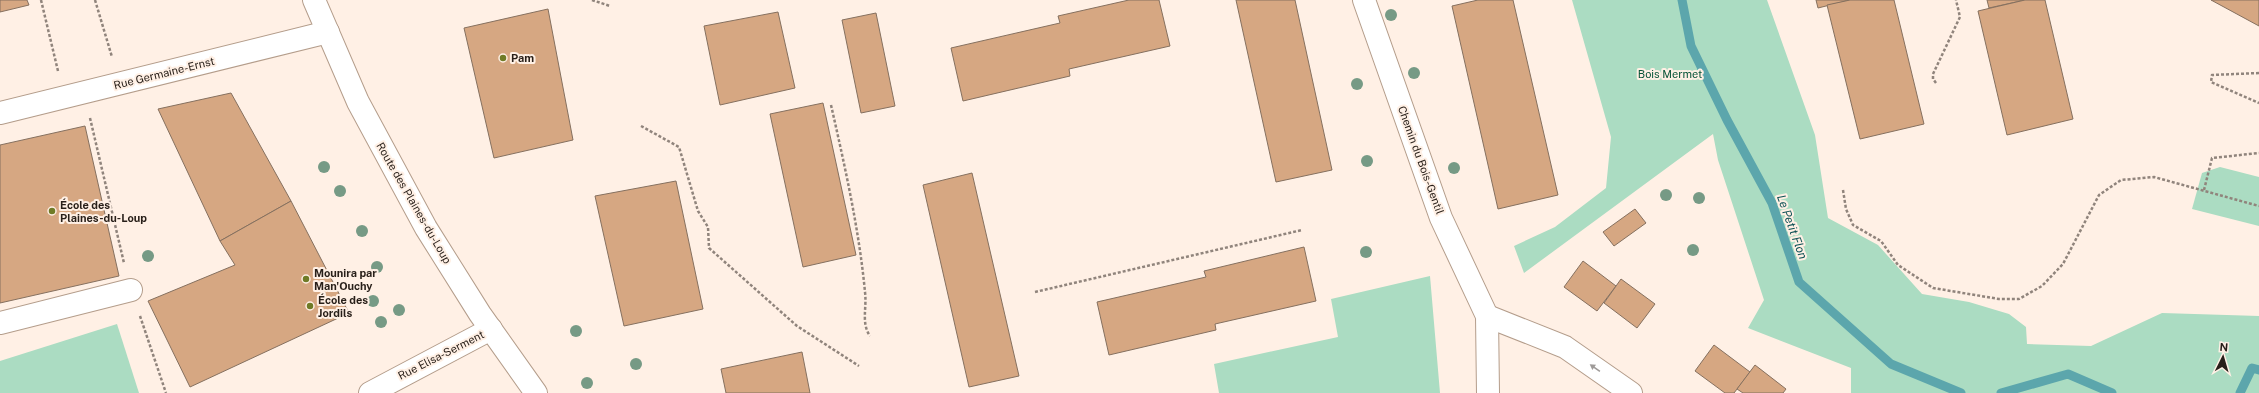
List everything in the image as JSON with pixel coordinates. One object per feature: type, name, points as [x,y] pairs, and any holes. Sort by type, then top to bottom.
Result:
[{"type":"street","name":"Route des Plaines-du-Loup","points":[[314,0],[358,102],[426,228],[491,329],[536,393]]},
{"type":"street","name":"Chemin du Bois-Gentil","points":[[1364,0],[1441,218],[1487,316],[1488,393]]},
{"type":"street","name":"Rue Germaine-Ernst","points":[[0,113],[328,32]]},
{"type":"street","points":[[0,323],[131,290]]},
{"type":"street","points":[[1487,316],[1565,348],[1631,393]]},
{"type":"street","name":"Rue Elisa-Serment","points":[[370,393],[491,329]]},
{"type":"path","points":[[41,0],[74,95],[131,290],[166,393]]},
{"type":"path","points":[[95,0],[119,84]]},
{"type":"path","points":[[592,0],[610,6]]},
{"type":"path","points":[[1936,83],[1933,80],[1934,74],[1960,16],[1956,0]]},
{"type":"path","points":[[2259,73],[2212,75],[2211,82],[2259,103]]},
{"type":"path","points":[[831,105],[855,214],[866,297],[865,328],[870,336]]},
{"type":"path","points":[[641,126],[679,147],[698,210],[708,227],[709,248],[797,326],[859,366]]},
{"type":"path","points":[[2204,190],[2212,158],[2259,153]]},
{"type":"path","points":[[1843,190],[1846,209],[1853,225],[1881,241],[1898,265],[1933,288],[1999,299],[2019,299],[2042,286],[2063,264],[2099,195],[2121,180],[2154,177],[2259,206]]},
{"type":"path","points":[[1035,292],[1302,230]]},
{"type":"green space","name":"Bois Mermet","points":[[1572,0],[1767,0],[1815,135],[1828,218],[1878,245],[1922,294],[1969,302],[2009,314],[2026,327],[2027,344],[2091,346],[2162,313],[2259,316],[2259,393],[1851,393],[1851,368],[1748,328],[1764,300],[1718,160],[1713,134],[1524,273],[1514,246],[1555,227],[1606,188],[1611,137]]},
{"type":"green space","points":[[2220,167],[2259,177],[2259,226],[2192,209],[2202,173]]},
{"type":"green space","points":[[1430,276],[1440,393],[1219,393],[1214,364],[1338,337],[1331,299]]},
{"type":"green space","points":[[117,324],[139,393],[0,393],[0,361]]},
{"type":"building","points":[[0,0],[27,0],[29,5],[0,12]]},
{"type":"building","points":[[1129,0],[1159,0],[1170,46],[1069,69],[1070,76],[963,101],[951,48],[1060,23],[1058,16]]},
{"type":"building","points":[[1236,0],[1295,0],[1332,170],[1276,182]]},
{"type":"building","points":[[1478,0],[1513,0],[1558,195],[1498,209],[1452,6]]},
{"type":"building","points":[[1816,0],[1850,0],[1818,8]]},
{"type":"building","points":[[1850,0],[1894,0],[1924,124],[1860,139],[1827,5]]},
{"type":"building","points":[[1987,0],[2025,0],[1989,8]]},
{"type":"building","points":[[2025,0],[2045,0],[2073,119],[2007,135],[1978,11]]},
{"type":"building","points":[[2211,0],[2259,0],[2259,26]]},
{"type":"building","points":[[548,9],[573,140],[494,158],[464,28]]},
{"type":"building","points":[[778,12],[795,88],[720,105],[704,26]]},
{"type":"building","points":[[876,13],[895,106],[861,113],[842,20]]},
{"type":"building","points":[[231,93],[291,201],[220,241],[158,109]]},
{"type":"building","points":[[823,103],[856,255],[803,267],[770,114]]},
{"type":"building","name":"École des Plaines-du-Loup","points":[[85,126],[119,276],[0,303],[0,145]]},
{"type":"building","points":[[972,173],[1019,376],[969,387],[923,185]]},
{"type":"building","points":[[676,181],[703,309],[624,326],[595,196]]},
{"type":"building","points":[[291,201],[349,313],[190,387],[148,301],[235,265],[220,241]]},
{"type":"building","points":[[1635,209],[1646,223],[1614,246],[1603,232]]},
{"type":"building","points":[[1304,247],[1316,301],[1215,324],[1216,330],[1109,355],[1097,302],[1206,277],[1204,271]]},
{"type":"building","points":[[1583,261],[1616,286],[1597,311],[1564,287]]},
{"type":"building","points":[[1621,279],[1655,304],[1637,328],[1604,303]]},
{"type":"building","points":[[1714,345],[1750,372],[1734,393],[1725,393],[1695,371]]},
{"type":"building","points":[[802,352],[810,393],[726,393],[721,369]]},
{"type":"building","points":[[1755,365],[1786,389],[1783,393],[1743,393],[1737,389]]},
{"type":"waterway","name":"Le Petit Flon","points":[[1682,0],[1691,46],[1727,120],[1772,203],[1799,282],[1891,364],[1961,393]]},
{"type":"waterway","name":"Le Petit Flon","points":[[2240,393],[2252,368],[2259,370]]},
{"type":"waterway","name":"Le Petit Flon","points":[[2001,393],[2068,374],[2112,393]]},
{"type":"place","name":"Pam","points":[[503,58]]},
{"type":"place","name":"École des Plaines-du-Loup","points":[[52,211]]},
{"type":"place","name":"Mounira par Man'Ouchy","points":[[306,279]]},
{"type":"place","name":"École des Jordils","points":[[310,306]]}]
